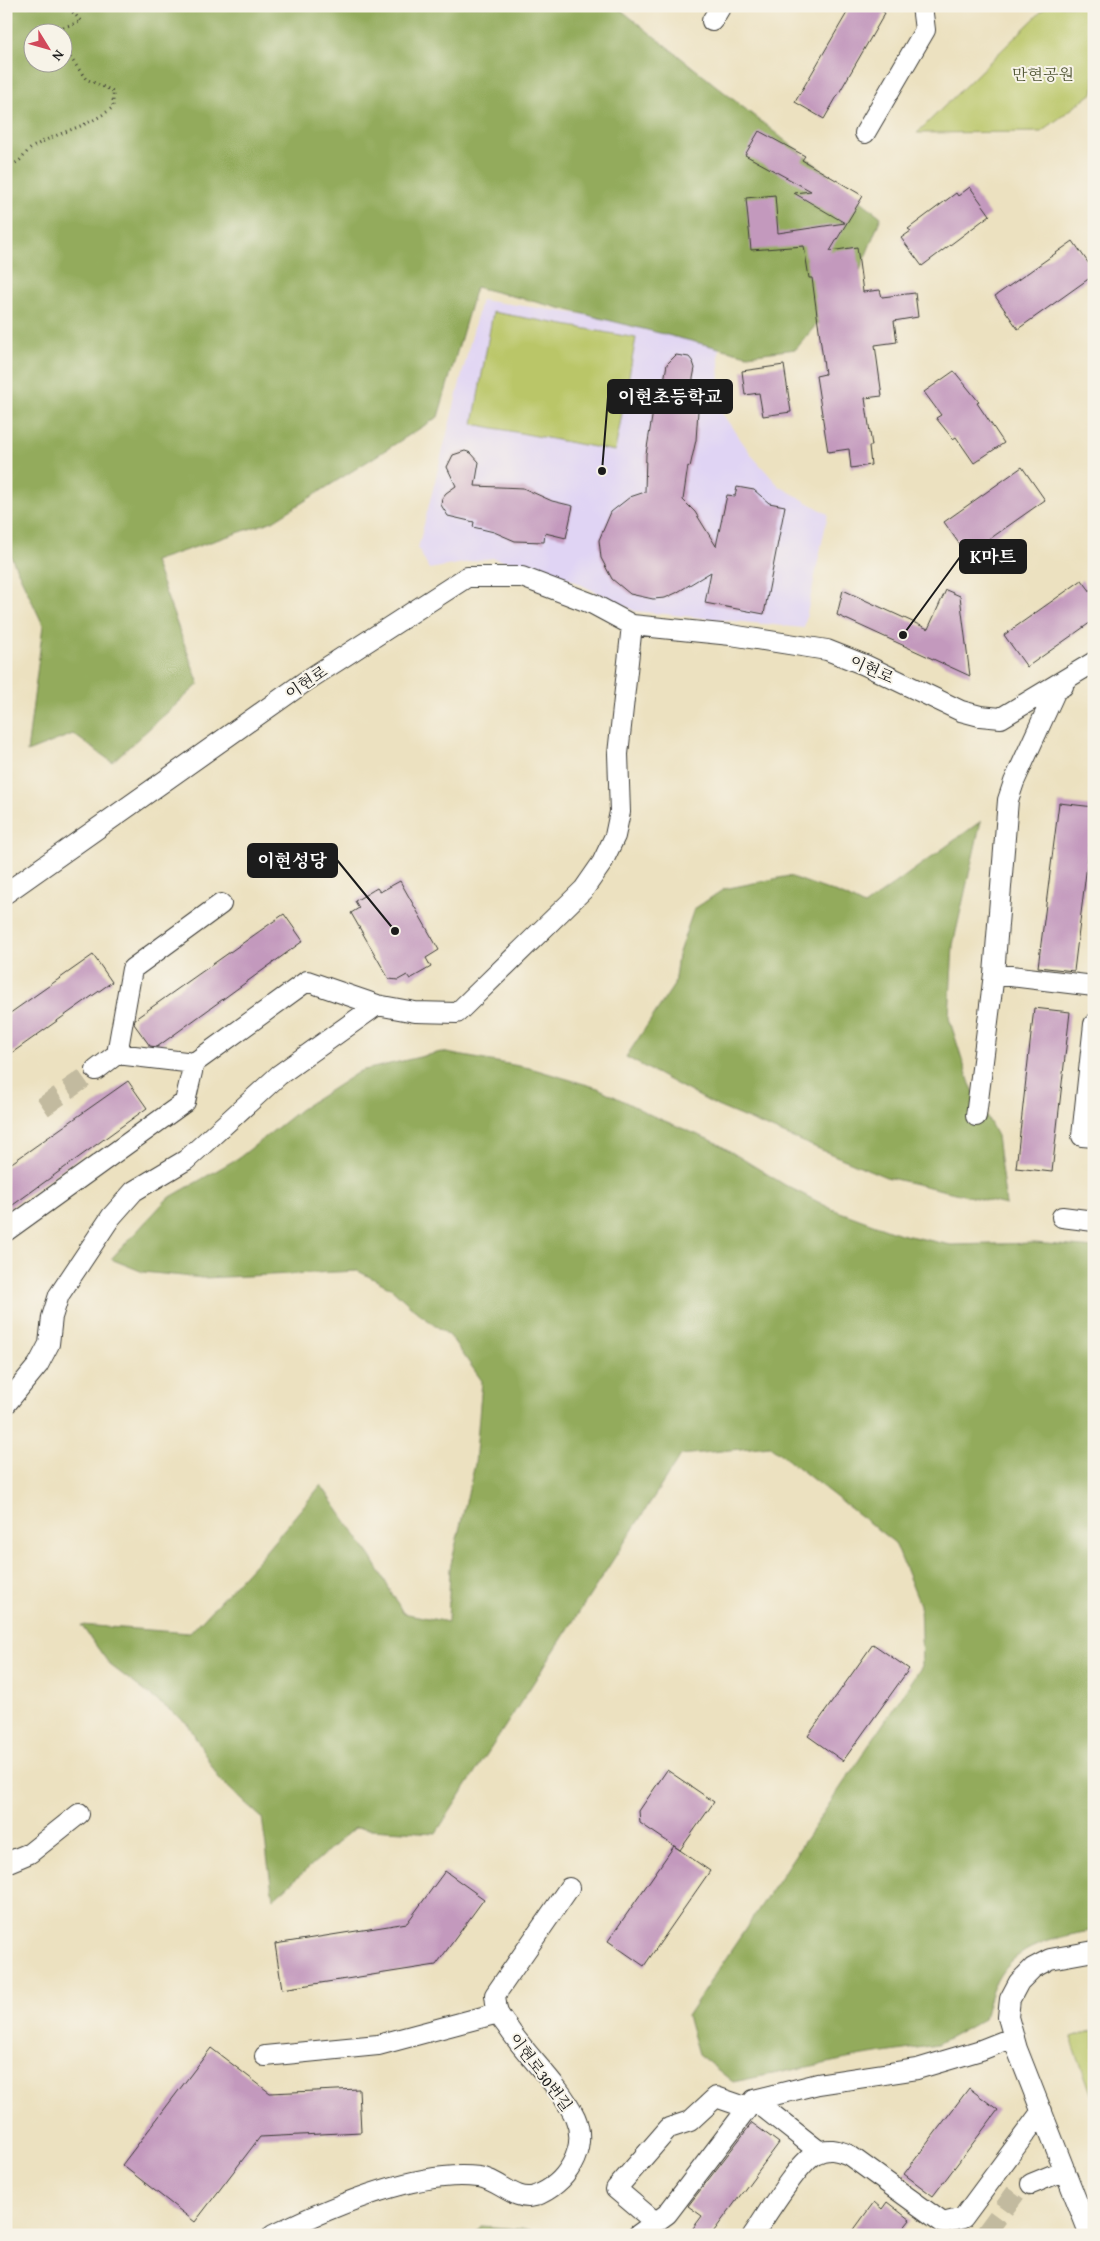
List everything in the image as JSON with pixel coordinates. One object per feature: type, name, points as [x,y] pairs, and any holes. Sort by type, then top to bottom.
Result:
[{"type":"street","points":[[865,133],[925,30],[922,6]]},
{"type":"street","name":"이현로","points":[[6,893],[306,681],[468,577],[522,577],[593,604],[632,625],[731,634],[827,650],[865,665],[961,711],[1001,718],[1094,662]]},
{"type":"street","points":[[6,1231],[185,1102],[194,1063],[308,981],[377,1004],[415,1012],[457,1013],[584,889],[602,862],[615,836],[620,812],[618,754],[632,625]]},
{"type":"street","points":[[976,1116],[994,974],[1008,800],[1014,782],[1056,690],[1094,668]]},
{"type":"street","points":[[96,1070],[117,1054],[132,969],[221,904]]},
{"type":"street","points":[[994,974],[1094,986]]},
{"type":"street","points":[[6,1404],[38,1365],[49,1344],[52,1318],[59,1295],[112,1216],[134,1191],[186,1160],[279,1075],[377,1004]]},
{"type":"street","points":[[1094,1024],[1082,1136],[1094,1137]]},
{"type":"street","points":[[117,1054],[194,1063]]},
{"type":"street","points":[[1062,1217],[1094,1221]]},
{"type":"street","points":[[6,1863],[30,1853],[79,1814]]},
{"type":"street","points":[[265,2056],[378,2045],[498,2013],[495,1995],[569,1888]]},
{"type":"street","points":[[1090,2235],[1016,2043],[1008,2017],[1010,1999],[1019,1982],[1033,1968],[1050,1959],[1094,1951]]},
{"type":"street","name":"이현로30번길","points":[[273,2235],[326,2210],[427,2178],[480,2177],[497,2183],[521,2196],[534,2196],[555,2185],[568,2171],[580,2146],[575,2118],[548,2078],[517,2042],[498,2013]]},
{"type":"street","points":[[638,2235],[667,2214],[751,2104],[818,2084],[917,2069],[981,2050],[1016,2043]]},
{"type":"street","points":[[655,2222],[616,2188],[669,2128],[690,2121],[716,2097],[751,2104],[820,2152]]},
{"type":"street","points":[[753,2235],[804,2164],[814,2154],[838,2150],[850,2155],[943,2223],[963,2218],[1042,2111]]},
{"type":"street","points":[[1031,2184],[1065,2170]]},
{"type":"path","points":[[67,6],[81,22],[72,26]]},
{"type":"path","points":[[6,166],[23,160],[32,147],[101,117],[113,107],[113,92],[86,79],[72,60]]},
{"type":"shaded area","points":[[481,300],[718,334],[721,412],[753,457],[779,486],[828,514],[804,628],[635,611],[555,572],[492,558],[429,569],[418,548]]},
{"type":"green space","points":[[6,6],[616,6],[881,217],[859,273],[796,349],[747,355],[476,287],[438,417],[273,521],[154,561],[199,684],[112,762],[73,734],[27,752],[43,625],[6,546]]},
{"type":"green space","name":"만현공원","points":[[1047,6],[1094,6],[1094,92],[1041,132],[917,133]]},
{"type":"green space","points":[[493,312],[636,338],[615,451],[473,424]]},
{"type":"green space","points":[[981,821],[953,945],[949,1018],[970,1084],[997,1136],[1006,1205],[886,1177],[717,1106],[626,1057],[674,985],[678,955],[694,909],[724,889],[789,876],[845,896],[864,906]]},
{"type":"green space","points":[[441,1052],[530,1068],[598,1088],[653,1116],[715,1142],[785,1185],[832,1209],[900,1234],[951,1245],[1035,1243],[1094,1248],[1094,1930],[1051,1940],[1025,1951],[1014,1959],[1004,1969],[996,1982],[990,1995],[984,2019],[937,2045],[857,2057],[733,2082],[698,2054],[687,2016],[922,1666],[920,1605],[895,1543],[770,1446],[681,1455],[436,1833],[354,1828],[273,1899],[262,1818],[219,1779],[188,1724],[110,1665],[81,1625],[190,1633],[260,1558],[321,1485],[372,1558],[403,1613],[448,1622],[450,1568],[475,1464],[482,1381],[450,1336],[418,1313],[391,1288],[358,1271],[203,1278],[143,1272],[111,1259],[167,1199],[240,1157],[301,1109],[360,1071]]},
{"type":"green space","points":[[1094,2030],[1094,2101],[1071,2038]]},
{"type":"green space","points":[[481,2226],[532,2230],[537,2235],[473,2235]]},
{"type":"building","points":[[851,6],[874,6],[885,13],[824,119],[795,102]]},
{"type":"building","points":[[759,131],[805,156],[802,160],[863,196],[830,251],[857,247],[863,292],[880,290],[882,297],[915,293],[918,317],[894,321],[897,342],[875,345],[882,396],[865,398],[872,446],[869,446],[871,465],[851,468],[849,449],[828,452],[816,376],[825,374],[812,278],[809,278],[804,246],[751,250],[746,198],[775,195],[778,233],[845,223],[794,193],[811,191],[745,155]]},
{"type":"building","points":[[970,187],[990,215],[922,266],[901,238],[911,231],[908,229],[956,193],[958,196]]},
{"type":"building","points":[[1073,241],[1094,271],[1094,275],[1018,329],[995,296]]},
{"type":"building","points":[[676,355],[689,357],[693,362],[695,368],[690,394],[699,396],[696,440],[690,467],[688,466],[683,500],[695,512],[716,546],[727,495],[735,496],[737,487],[754,490],[769,503],[785,506],[764,614],[705,603],[711,572],[665,598],[653,599],[630,594],[612,579],[601,558],[599,540],[611,512],[630,497],[645,492],[646,454],[654,405],[661,381],[664,381],[667,364]]},
{"type":"building","points":[[784,365],[791,412],[763,416],[759,393],[745,395],[742,371]]},
{"type":"building","points":[[954,371],[979,402],[977,403],[1004,443],[974,463],[956,437],[953,439],[936,418],[941,415],[924,392]]},
{"type":"building","points":[[465,451],[471,453],[479,462],[475,486],[523,488],[552,501],[573,506],[566,538],[545,533],[544,542],[515,541],[494,532],[473,527],[474,522],[448,516],[441,505],[442,498],[456,486],[447,467],[453,455]]},
{"type":"building","points":[[1022,467],[1045,500],[967,555],[944,522]]},
{"type":"building","points":[[1082,580],[1094,596],[1094,620],[1027,667],[1004,635]]},
{"type":"building","points":[[843,590],[928,629],[946,590],[960,596],[970,676],[837,615]]},
{"type":"building","points":[[1059,803],[1094,807],[1074,971],[1038,967]]},
{"type":"building","points":[[400,881],[439,950],[426,958],[431,967],[410,979],[407,975],[398,980],[389,979],[351,913],[359,908],[355,901],[377,888],[380,892]]},
{"type":"building","points":[[284,914],[303,941],[157,1047],[150,1046],[134,1024],[135,1019]]},
{"type":"building","points":[[93,955],[112,982],[6,1057],[6,1016]]},
{"type":"building","points":[[1034,1008],[1070,1012],[1052,1172],[1016,1168]]},
{"type":"building","points":[[128,1081],[147,1108],[6,1210],[6,1167]]},
{"type":"building","points":[[873,1644],[909,1669],[843,1761],[808,1736]]},
{"type":"building","points":[[667,1770],[714,1802],[680,1850],[640,1823],[639,1811]]},
{"type":"building","points":[[674,1846],[710,1871],[644,1966],[608,1941]]},
{"type":"building","points":[[445,1871],[484,1899],[436,1965],[282,1989],[275,1944],[407,1923]]},
{"type":"building","points":[[211,2048],[270,2093],[359,2089],[361,2132],[260,2137],[195,2222],[122,2165]]},
{"type":"building","points":[[969,2088],[998,2110],[933,2196],[904,2174]]},
{"type":"building","points":[[752,2123],[779,2143],[711,2235],[688,2235],[702,2216],[688,2206]]},
{"type":"building","points":[[874,2202],[882,2209],[887,2202],[910,2220],[898,2235],[850,2235]]},
{"type":"tunnel","points":[[43,1107],[96,1070]]},
{"type":"tunnel","points":[[986,2233],[1017,2191],[1031,2184]]},
{"type":"place","name":"이현초등학교","points":[[602,471]]},
{"type":"place","name":"K마트","points":[[903,635]]},
{"type":"place","name":"이현성당","points":[[395,931]]}]
